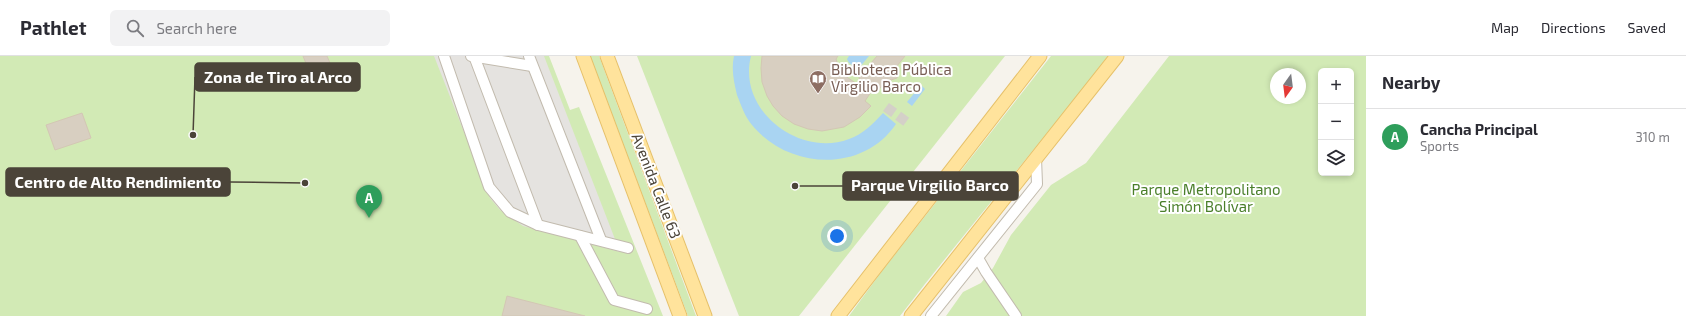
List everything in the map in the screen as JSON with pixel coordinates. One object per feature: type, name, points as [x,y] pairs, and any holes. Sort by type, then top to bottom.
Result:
[{"type":"main road","name":"Avenida Calle 63","points":[[583,56],[680,316]]},
{"type":"main road","name":"Avenida Calle 63","points":[[607,56],[705,316]]},
{"type":"main road","points":[[838,316],[1040,56]]},
{"type":"main road","points":[[911,316],[1117,56]]},
{"type":"street","points":[[444,56],[489,187],[510,212],[538,225],[628,248]]},
{"type":"street","points":[[538,225],[473,56],[530,61],[601,240]]},
{"type":"street","points":[[931,316],[1037,184],[1036,158]]},
{"type":"street","points":[[580,236],[614,300],[647,309]]},
{"type":"street","points":[[978,258],[1011,314]]},
{"type":"green space","points":[[0,56],[549,56],[570,110],[579,107],[663,316],[0,316]]},
{"type":"green space","points":[[590,56],[599,56],[696,316],[688,316]]},
{"type":"green space","points":[[637,56],[1005,56],[799,316],[739,316]]},
{"type":"green space","points":[[1051,56],[1108,56],[900,316],[849,316],[882,271]]},
{"type":"green space","name":"Parque Metropolitano Simón Bolívar","points":[[1169,56],[1366,56],[1366,316],[946,316],[963,292],[981,283],[993,268],[1011,235],[1051,185],[1086,163]]},
{"type":"shaded area","points":[[434,56],[544,56],[620,252],[523,226],[500,210],[490,198]]},
{"type":"water","points":[[734,56],[751,56],[749,76],[753,94],[763,111],[776,125],[792,135],[811,142],[830,143],[849,139],[868,128],[883,113],[896,124],[882,140],[864,151],[845,158],[825,160],[804,157],[785,150],[767,140],[752,125],[745,115],[735,86],[733,71]]},
{"type":"water","points":[[849,56],[869,56],[859,68],[853,66],[849,62],[847,59]]},
{"type":"water","points":[[921,85],[925,89],[912,106],[907,102]]},
{"type":"building","points":[[303,56],[327,56],[330,63],[309,71]]},
{"type":"building","name":"Biblioteca Pública Virgilio Barco","points":[[762,56],[838,56],[836,59],[839,68],[838,71],[857,84],[860,81],[859,77],[877,56],[905,56],[897,66],[899,72],[897,78],[891,80],[887,79],[877,92],[873,89],[865,101],[871,106],[860,117],[844,127],[822,131],[808,129],[794,124],[782,116],[773,106],[767,96],[762,82]]},
{"type":"building","points":[[82,113],[91,138],[55,150],[46,125]]},
{"type":"building","points":[[507,296],[585,316],[502,316]]},
{"type":"tunnel","points":[[886,107],[908,123]]},
{"type":"place","name":"Biblioteca Pública Virgilio Barco","points":[[818,94]]},
{"type":"place","name":"Zona de Tiro al Arco","points":[[193,135]]},
{"type":"place","name":"Centro de Alto Rendimiento","points":[[305,183]]},
{"type":"place","name":"Parque Virgilio Barco","points":[[795,186]]},
{"type":"place","name":"Cancha Principal","points":[[369,218]]}]
